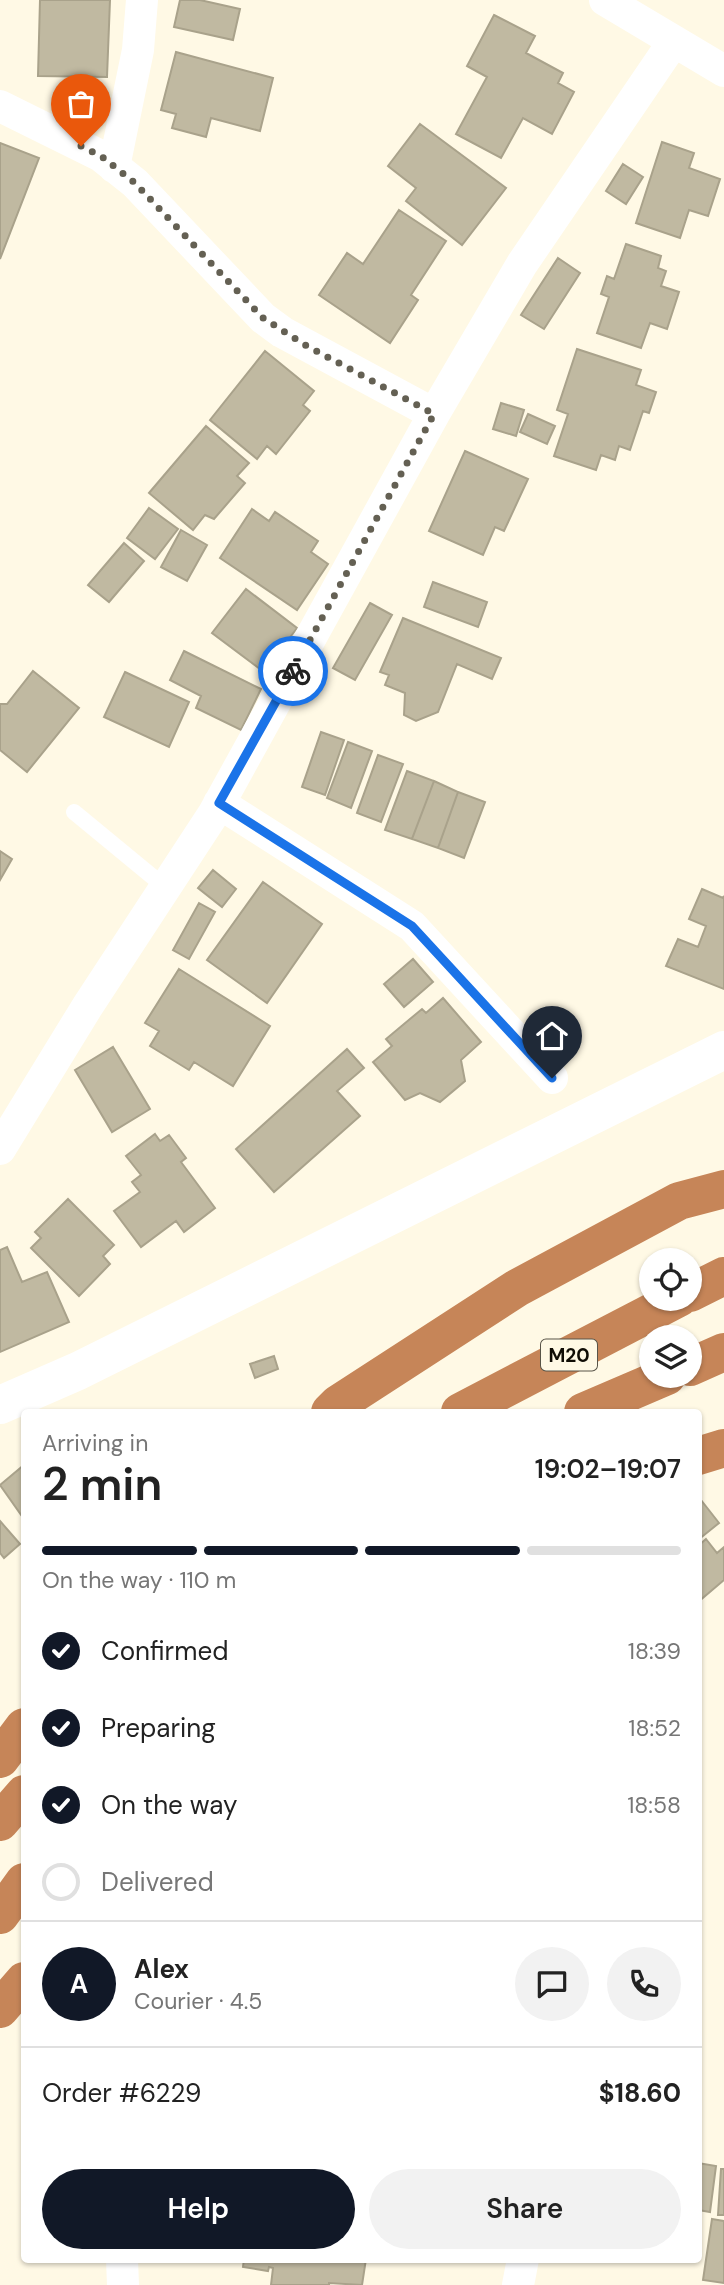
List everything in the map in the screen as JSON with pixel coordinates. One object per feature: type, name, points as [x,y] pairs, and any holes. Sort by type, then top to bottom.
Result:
[{"type":"highway","points":[[333,1409],[517,1288],[679,1201],[724,1189]]},
{"type":"highway","points":[[702,1287],[724,1276]]},
{"type":"highway","name":"M20","points":[[466,1409],[654,1311]]},
{"type":"highway","points":[[702,1362],[724,1352]]},
{"type":"highway","points":[[590,1409],[639,1388]]},
{"type":"highway","points":[[702,1455],[724,1448]]},
{"type":"highway","points":[[0,1759],[21,1731]]},
{"type":"highway","points":[[0,1822],[21,1798]]},
{"type":"highway","points":[[0,1915],[21,1886]]},
{"type":"highway","points":[[0,2009],[21,1984]]},
{"type":"street","points":[[114,167],[138,50],[142,0]]},
{"type":"street","points":[[605,0],[724,71]]},
{"type":"street","points":[[0,1149],[87,1007],[219,803],[434,414],[522,264],[674,41]]},
{"type":"street","points":[[0,106],[101,156],[135,183],[263,318],[307,346],[434,414]]},
{"type":"street","points":[[219,803],[412,926],[552,1078]]},
{"type":"street","points":[[0,1405],[78,1371],[724,1050]]},
{"type":"street","points":[[122,2263],[123,2285]]},
{"type":"street","points":[[519,2285],[522,2263]]},
{"type":"lane","points":[[75,812],[165,887]]},
{"type":"building","points":[[40,0],[110,0],[107,77],[38,76]]},
{"type":"building","points":[[180,0],[200,0],[240,9],[233,40],[174,27]]},
{"type":"building","points":[[494,15],[535,36],[526,53],[563,73],[558,83],[574,92],[552,134],[523,118],[501,158],[456,134],[487,77],[467,66]]},
{"type":"building","points":[[176,52],[273,78],[260,131],[211,118],[206,137],[172,128],[176,114],[161,110]]},
{"type":"building","points":[[420,124],[506,188],[462,245],[406,201],[416,188],[388,166]]},
{"type":"building","points":[[662,142],[694,153],[689,168],[720,179],[708,216],[689,210],[680,238],[636,223]]},
{"type":"building","points":[[0,143],[39,158],[0,259]]},
{"type":"building","points":[[623,164],[643,177],[626,204],[606,191]]},
{"type":"building","points":[[399,210],[446,241],[411,295],[418,300],[390,343],[319,295],[347,253],[363,264]]},
{"type":"building","points":[[626,244],[661,256],[658,268],[666,271],[661,286],[679,292],[667,329],[650,323],[641,348],[597,333],[609,297],[601,294],[607,276],[614,279]]},
{"type":"building","points":[[558,258],[580,273],[544,329],[521,315]]},
{"type":"building","points":[[577,349],[641,370],[636,385],[656,392],[649,413],[643,411],[630,450],[619,446],[615,460],[601,455],[596,470],[554,456],[568,414],[557,410]]},
{"type":"building","points":[[265,351],[314,391],[303,405],[310,411],[276,454],[267,446],[257,459],[210,420]]},
{"type":"building","points":[[501,403],[524,410],[516,436],[493,429]]},
{"type":"building","points":[[528,414],[555,426],[547,444],[520,432]]},
{"type":"building","points":[[206,426],[249,463],[237,476],[245,483],[214,519],[205,515],[193,530],[149,493]]},
{"type":"building","points":[[465,451],[528,479],[504,531],[495,527],[483,555],[429,531]]},
{"type":"building","points":[[149,508],[178,529],[155,559],[127,538]]},
{"type":"building","points":[[252,509],[269,521],[275,512],[318,541],[311,552],[328,564],[297,610],[220,558]]},
{"type":"building","points":[[181,530],[207,545],[187,581],[161,567]]},
{"type":"building","points":[[124,543],[144,561],[109,602],[88,585]]},
{"type":"building","points":[[433,582],[487,602],[478,627],[424,607]]},
{"type":"building","points":[[246,589],[297,628],[264,672],[212,633]]},
{"type":"building","points":[[370,603],[392,615],[355,680],[333,668]]},
{"type":"building","points":[[403,618],[501,658],[492,679],[457,664],[438,712],[416,721],[404,715],[405,693],[385,685],[389,675],[380,672]]},
{"type":"building","points":[[184,651],[261,689],[241,730],[196,708],[201,696],[170,680]]},
{"type":"building","points":[[33,671],[79,708],[27,772],[0,750],[0,704],[7,704]]},
{"type":"building","points":[[125,672],[189,702],[169,747],[104,717]]},
{"type":"building","points":[[321,732],[344,740],[325,795],[302,787]]},
{"type":"building","points":[[348,742],[372,751],[351,808],[327,798]]},
{"type":"building","points":[[378,755],[403,764],[381,822],[357,813]]},
{"type":"building","points":[[407,771],[434,781],[412,839],[385,830]]},
{"type":"building","points":[[434,781],[458,792],[438,848],[412,839]]},
{"type":"building","points":[[458,792],[485,802],[464,858],[438,848]]},
{"type":"building","points":[[0,851],[12,859],[0,880]]},
{"type":"building","points":[[213,870],[236,889],[222,907],[198,888]]},
{"type":"building","points":[[263,882],[322,924],[267,1003],[207,960]]},
{"type":"building","points":[[702,889],[723,898],[724,896],[724,989],[666,966],[678,939],[698,947],[706,926],[689,919]]},
{"type":"building","points":[[199,903],[215,912],[189,959],[173,950]]},
{"type":"building","points":[[413,959],[433,982],[404,1007],[384,984]]},
{"type":"building","points":[[179,969],[270,1026],[233,1086],[194,1062],[189,1070],[150,1046],[159,1031],[145,1023]]},
{"type":"building","points":[[443,998],[481,1042],[461,1060],[465,1081],[440,1102],[420,1093],[405,1100],[373,1062],[392,1046],[386,1039],[422,1009],[426,1013]]},
{"type":"building","points":[[113,1047],[150,1109],[112,1132],[75,1070]]},
{"type":"building","points":[[347,1049],[364,1068],[337,1091],[360,1116],[274,1192],[236,1149]]},
{"type":"building","points":[[155,1134],[160,1141],[169,1135],[186,1158],[181,1162],[215,1208],[184,1232],[176,1221],[141,1247],[114,1211],[140,1192],[132,1182],[141,1175],[126,1156]]},
{"type":"building","points":[[68,1199],[114,1245],[103,1256],[110,1264],[79,1296],[31,1248],[41,1238],[35,1232]]},
{"type":"building","points":[[7,1247],[22,1282],[47,1272],[69,1322],[0,1352],[0,1250]]},
{"type":"building","points":[[274,1356],[278,1369],[255,1378],[250,1364]]},
{"type":"building","points":[[21,1468],[21,1515],[0,1485]]},
{"type":"building","points":[[702,1501],[719,1523],[702,1537]]},
{"type":"building","points":[[0,1521],[20,1544],[4,1558],[0,1553]]},
{"type":"building","points":[[706,1539],[717,1553],[724,1547],[724,1580],[702,1599],[702,1542]]},
{"type":"building","points":[[702,2164],[716,2166],[710,2212],[702,2211]]},
{"type":"building","points":[[721,2169],[724,2169],[724,2215],[718,2215]]},
{"type":"building","points":[[712,2219],[724,2221],[724,2283],[703,2280]]},
{"type":"building","points":[[244,2263],[365,2263],[362,2285],[271,2285],[273,2268],[269,2267],[268,2271],[243,2267]]},
{"type":"way so far","points":[[81,146],[101,156],[135,183],[263,318],[282,332],[434,414],[293,671]]},
{"type":"route","points":[[293,671],[219,803],[412,926],[552,1078]]}]
